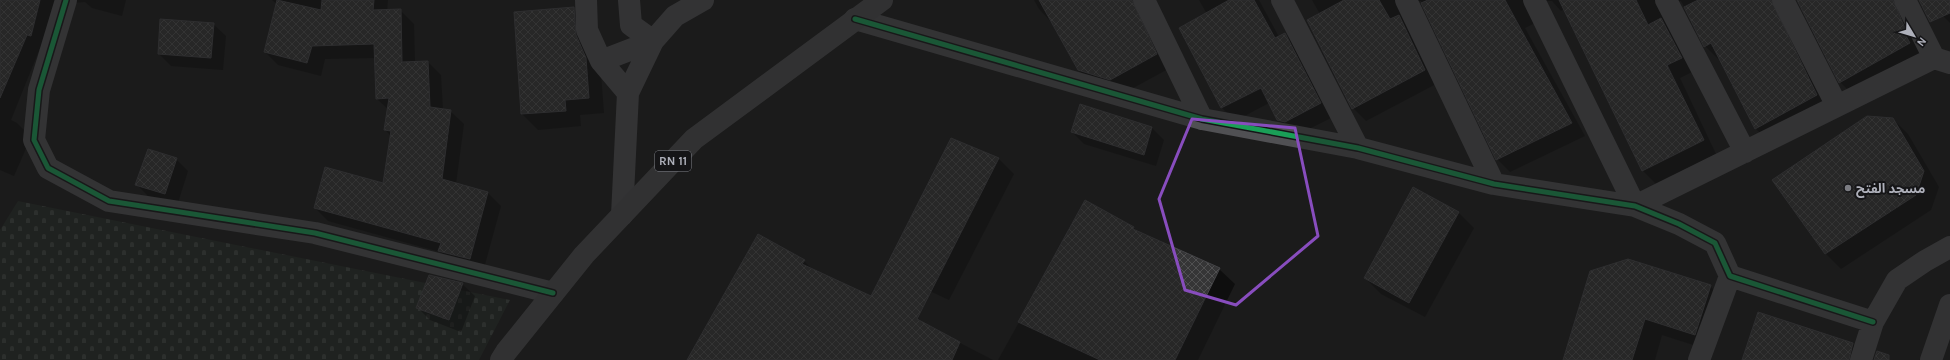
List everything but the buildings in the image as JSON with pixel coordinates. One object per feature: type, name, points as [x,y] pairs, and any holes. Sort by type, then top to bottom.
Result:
[{"type":"main road","name":"RN 11","points":[[501,360],[553,292],[584,255],[694,139],[882,0]]},
{"type":"main road","points":[[1931,360],[1950,305]]},
{"type":"street","points":[[66,0],[39,90],[37,104],[34,140],[48,168],[109,201],[315,234],[553,292]]},
{"type":"street","points":[[586,0],[588,30],[601,61],[628,93]]},
{"type":"street","points":[[629,0],[631,25],[654,41]]},
{"type":"street","points":[[622,215],[628,93],[654,41],[675,16],[703,0]]},
{"type":"street","points":[[1144,0],[1202,119]]},
{"type":"street","points":[[1282,0],[1358,148]]},
{"type":"street","points":[[1406,0],[1494,184]]},
{"type":"street","points":[[1534,0],[1634,206]]},
{"type":"street","points":[[1666,0],[1745,152]]},
{"type":"street","points":[[1783,0],[1837,106]]},
{"type":"street","points":[[1634,206],[1837,106],[1942,61],[1905,0]]},
{"type":"street","points":[[855,19],[1202,119],[1358,148],[1494,184],[1634,206],[1679,224],[1715,243],[1730,276],[1698,360]]},
{"type":"street","points":[[601,61],[654,41]]},
{"type":"street","points":[[1861,360],[1873,322],[1897,280],[1925,260],[1950,247]]},
{"type":"street","points":[[1730,276],[1873,322]]},
{"type":"highlighted area","points":[[1192,119],[1295,128],[1318,236],[1236,305],[1185,290],[1159,199]]},
{"type":"green space","points":[[18,201],[510,300],[479,360],[0,360],[0,230]]},
{"type":"cycle path","points":[[66,0],[39,90],[34,140],[48,168],[109,201],[315,233],[553,293]]},
{"type":"cycle path","points":[[855,19],[1202,119],[1358,148],[1494,184],[1635,206],[1679,224],[1715,243],[1730,276],[1873,322]]},
{"type":"place","name":"مسجد الفتح","points":[[1848,188]]}]
